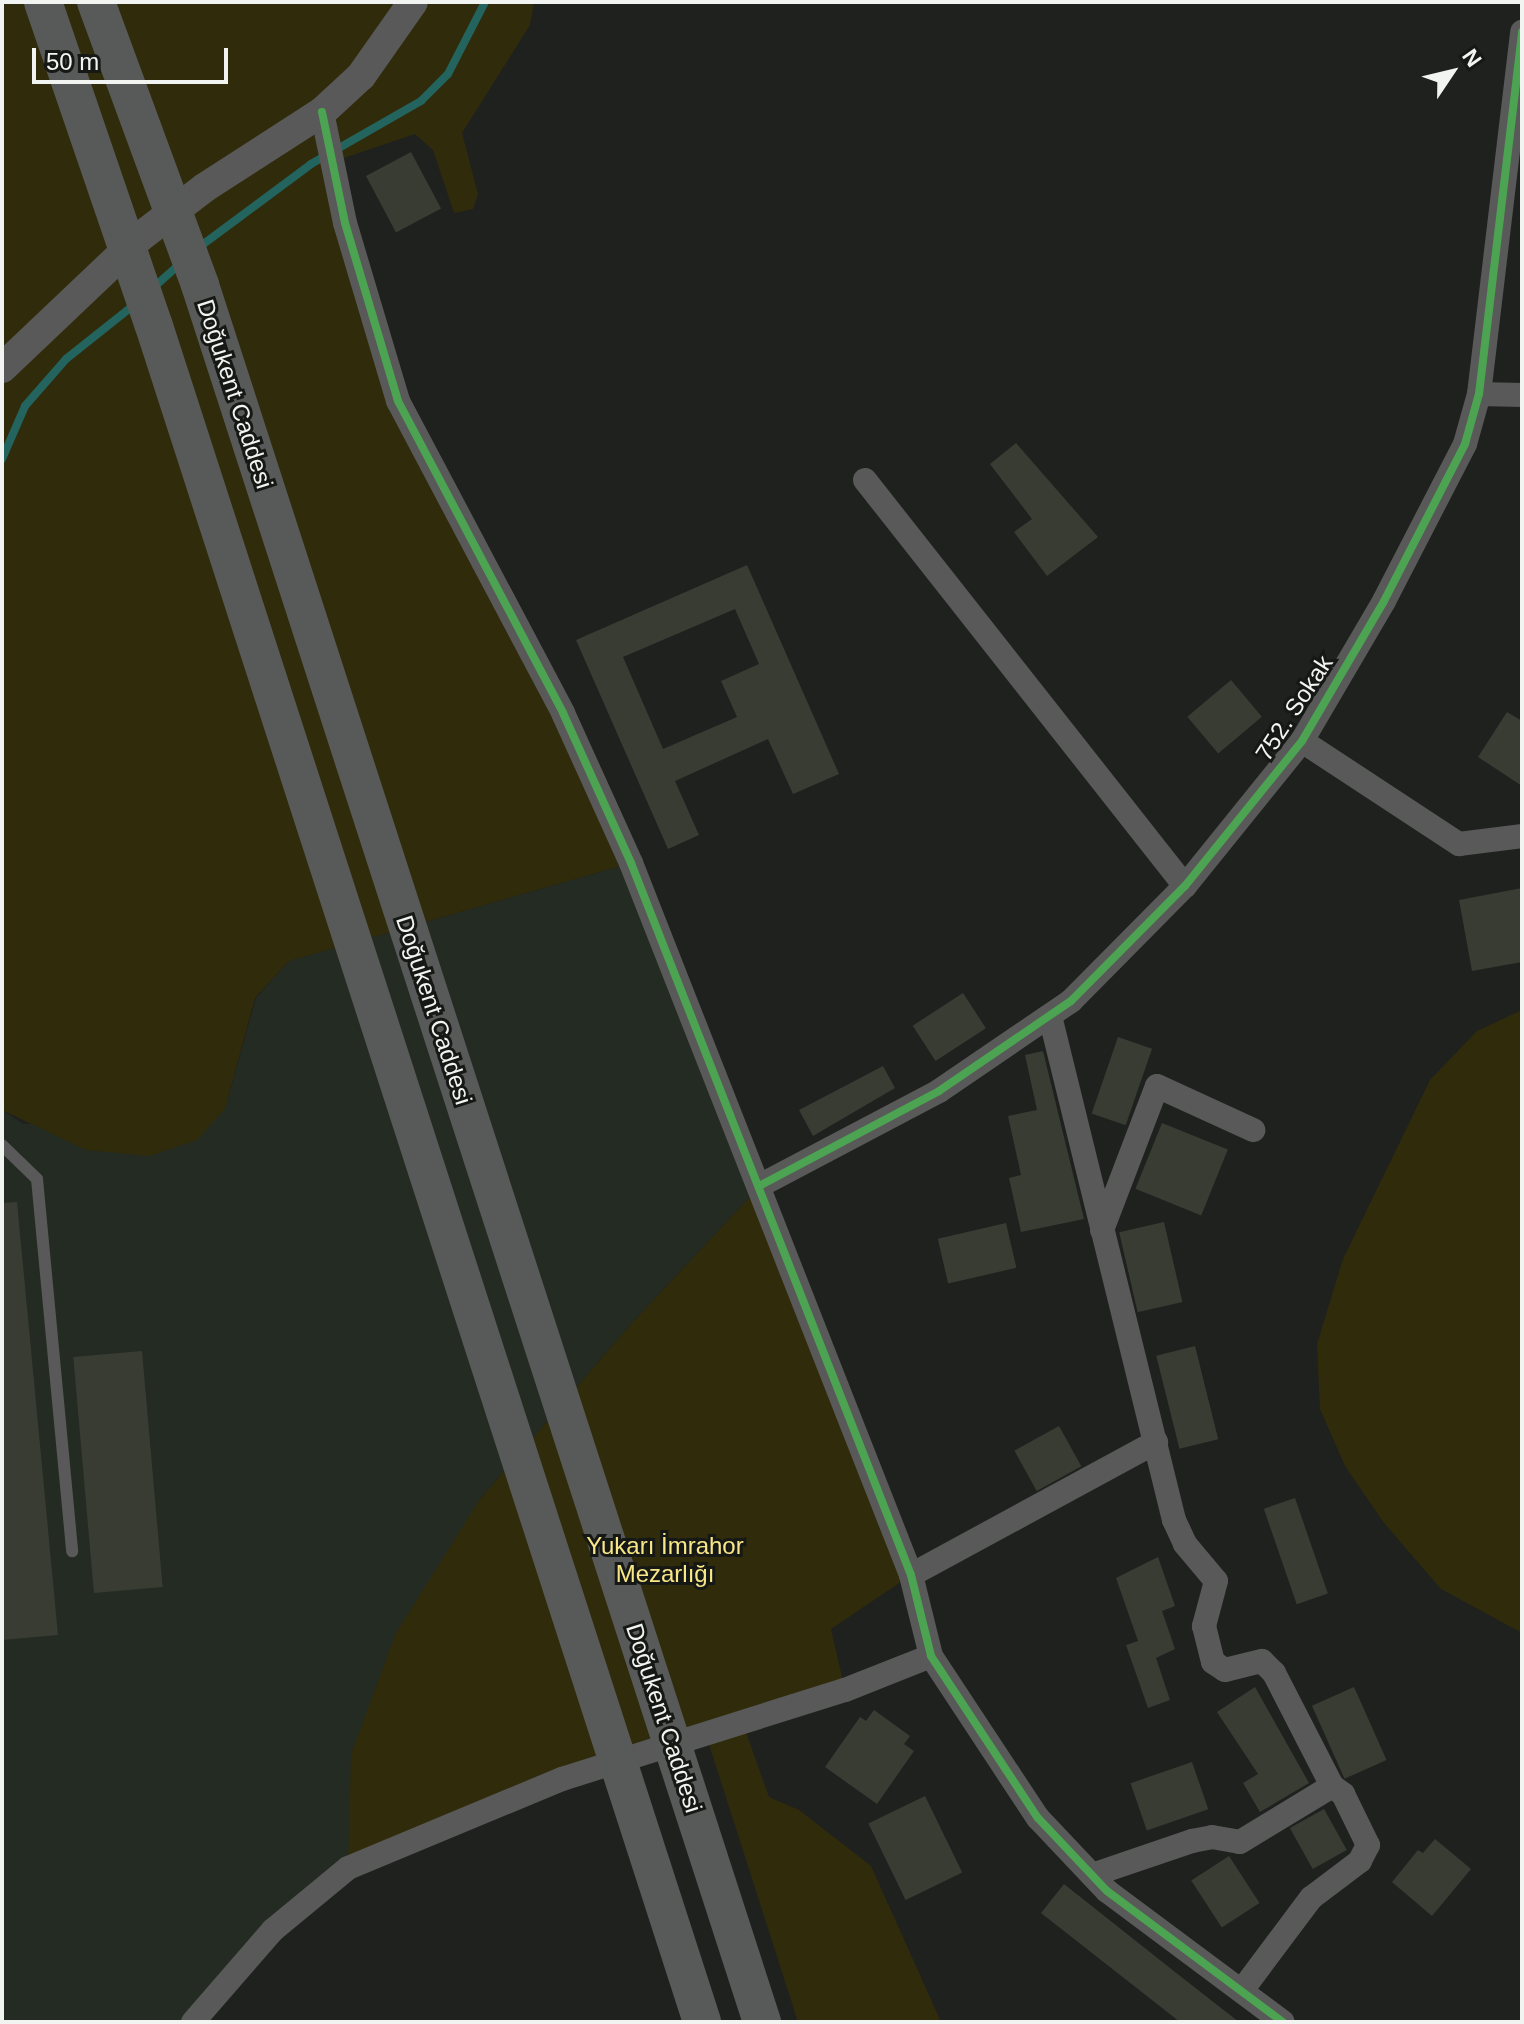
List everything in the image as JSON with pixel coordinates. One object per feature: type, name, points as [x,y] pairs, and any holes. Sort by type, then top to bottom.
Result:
[{"type":"main road","points":[[43,2],[154,326],[702,2022]]},
{"type":"main road","name":"Doğukent Caddesi","points":[[96,2],[200,285],[762,2022]]},
{"type":"street","points":[[2,368],[140,237],[204,188],[322,112],[361,76],[413,2]]},
{"type":"street","name":"752. Sokak","points":[[761,1185],[939,1091],[1050,1016],[1123,952],[1185,886],[1302,741],[1440,499],[1465,444],[1479,394],[1522,32]]},
{"type":"street","points":[[322,112],[345,223],[398,401],[563,713],[631,863],[761,1185],[911,1575],[931,1656],[1038,1818],[1092,1875],[1283,2022]]},
{"type":"street","points":[[1479,394],[1522,395]]},
{"type":"street","points":[[865,480],[1185,886]]},
{"type":"street","points":[[1302,741],[1459,844],[1522,836]]},
{"type":"street","points":[[1050,1016],[1174,1520],[1185,1544],[1216,1581],[1204,1626],[1213,1662],[1225,1670],[1256,1660],[1274,1673],[1332,1786],[1349,1805],[1368,1845],[1366,1853],[1306,1904],[1243,1989]]},
{"type":"street","points":[[1102,1230],[1157,1086],[1253,1130]]},
{"type":"street","points":[[911,1575],[1156,1442]]},
{"type":"street","points":[[193,2022],[273,1930],[348,1868],[562,1779],[845,1690],[931,1656]]},
{"type":"street","points":[[1092,1875],[1192,1841],[1212,1837],[1240,1842],[1332,1786]]},
{"type":"lane","points":[[2,1145],[37,1179],[72,1551]]},
{"type":"shaded area","points":[[631,863],[761,1185],[631,1324],[480,1499],[348,1868],[193,2022],[2,2022],[2,1110],[23,1124],[225,1109],[256,998],[289,961]]},
{"type":"green space","points":[[2,2],[534,2],[530,25],[462,133],[478,194],[473,209],[454,213],[433,150],[415,134],[332,162],[380,345],[631,863],[289,961],[255,998],[225,1109],[197,1140],[149,1156],[86,1150],[2,1110]]},
{"type":"green space","points":[[1522,1010],[1522,1633],[1441,1589],[1384,1523],[1345,1466],[1320,1409],[1317,1344],[1343,1259],[1430,1080],[1477,1031]]},
{"type":"green space","name":"Yukarı İmrahor Mezarlığı","points":[[761,1185],[911,1575],[831,1629],[845,1690],[743,1724],[769,1797],[799,1810],[871,1866],[941,2022],[798,2022],[706,1735],[348,1868],[351,1754],[396,1633],[480,1499],[631,1324]]},
{"type":"building","points":[[411,152],[441,209],[396,232],[366,176]]},
{"type":"building","points":[[1016,443],[1098,537],[1047,576],[1014,532],[1032,519],[990,464]]},
{"type":"building","points":[[747,565],[839,774],[793,794],[768,739],[675,781],[699,835],[668,849],[576,640]],"holes":[[[735,609],[759,664],[721,681],[737,717],[663,749],[623,657]]]},
{"type":"building","points":[[1231,680],[1262,717],[1218,753],[1187,717]]},
{"type":"building","points":[[1507,712],[1522,721],[1522,786],[1478,757]]},
{"type":"building","points":[[1522,888],[1522,962],[1472,971],[1459,900]]},
{"type":"building","points":[[963,993],[986,1028],[936,1061],[913,1026]]},
{"type":"building","points":[[1118,1037],[1152,1049],[1126,1125],[1092,1114]]},
{"type":"building","points":[[1043,1051],[1084,1219],[1021,1232],[1009,1178],[1021,1175],[1008,1116],[1037,1110],[1025,1055]]},
{"type":"building","points":[[883,1066],[895,1088],[813,1136],[799,1110]]},
{"type":"building","points":[[1162,1123],[1228,1150],[1201,1215],[1135,1189]]},
{"type":"building","points":[[17,1202],[58,1635],[2,1640],[2,1203]]},
{"type":"building","points":[[1164,1222],[1182,1302],[1138,1312],[1119,1232]]},
{"type":"building","points":[[1006,1223],[1016,1268],[948,1284],[938,1239]]},
{"type":"building","points":[[1195,1346],[1218,1439],[1179,1449],[1156,1356]]},
{"type":"building","points":[[142,1351],[163,1587],[94,1593],[73,1357]]},
{"type":"building","points":[[1059,1426],[1081,1466],[1037,1491],[1014,1451]]},
{"type":"building","points":[[1295,1498],[1328,1593],[1297,1604],[1264,1509]]},
{"type":"building","points":[[1158,1557],[1175,1606],[1162,1611],[1175,1649],[1156,1658],[1170,1700],[1148,1708],[1126,1645],[1138,1641],[1116,1578]]},
{"type":"building","points":[[1255,1687],[1309,1783],[1260,1812],[1243,1783],[1258,1774],[1217,1712]]},
{"type":"building","points":[[1354,1687],[1387,1760],[1345,1779],[1312,1706]]},
{"type":"building","points":[[874,1710],[910,1736],[904,1744],[914,1751],[877,1804],[825,1767],[860,1717],[866,1721]]},
{"type":"building","points":[[1192,1762],[1208,1809],[1147,1830],[1131,1783]]},
{"type":"building","points":[[925,1796],[962,1872],[906,1900],[868,1824]]},
{"type":"building","points":[[1324,1809],[1347,1850],[1313,1869],[1290,1828]]},
{"type":"building","points":[[1435,1839],[1471,1869],[1432,1916],[1392,1882],[1418,1850],[1423,1853]]},
{"type":"building","points":[[1229,1856],[1259,1903],[1222,1927],[1191,1881]]},
{"type":"building","points":[[1064,1884],[1239,2022],[1180,2022],[1041,1913]]},
{"type":"waterway","points":[[198,248],[311,164],[421,101],[448,74],[485,2]]},
{"type":"waterway","points":[[153,288],[182,262]]},
{"type":"waterway","points":[[2,459],[25,406],[66,359],[134,305]]},
{"type":"cycle path","points":[[761,1185],[939,1091],[1071,1001],[1185,886],[1302,741],[1384,601],[1465,444],[1479,394],[1522,32]]},
{"type":"cycle path","points":[[322,112],[345,223],[398,401],[563,713],[631,863],[911,1575],[931,1656],[1038,1818],[1107,1891],[1283,2022]]}]
